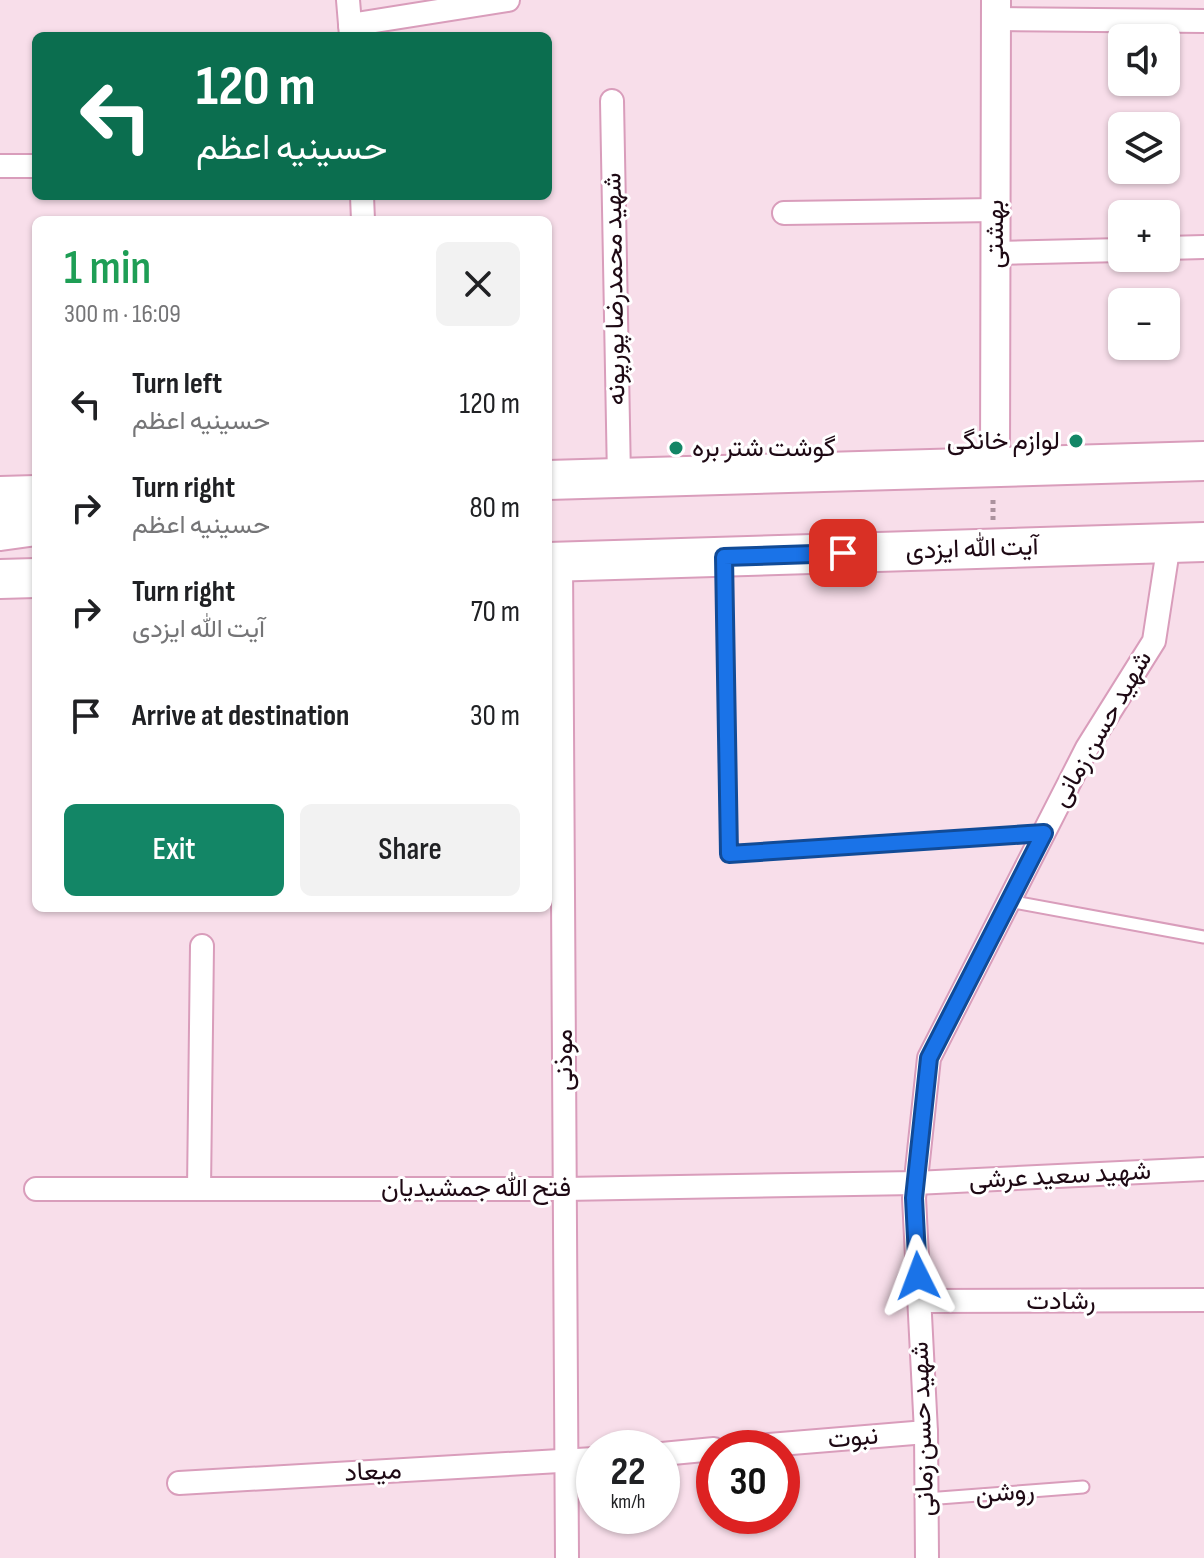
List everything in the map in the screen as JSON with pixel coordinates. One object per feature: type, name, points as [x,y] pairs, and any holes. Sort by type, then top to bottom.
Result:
[{"type":"highway","points":[[552,480],[1204,461]]},
{"type":"highway","points":[[0,496],[32,495]]},
{"type":"highway","points":[[0,531],[32,527]]},
{"type":"highway","name":"آیت الله ایزدی","points":[[554,562],[1186,543]]},
{"type":"highway","points":[[0,579],[32,578]]},
{"type":"street","points":[[348,0],[350,30],[508,0]]},
{"type":"street","points":[[996,10],[1204,21]]},
{"type":"street","name":"بهشتی","points":[[995,467],[996,10]]},
{"type":"street","name":"شهید محمدرضا پورپونه","points":[[612,101],[619,478]]},
{"type":"street","points":[[0,166],[32,166]]},
{"type":"street","points":[[784,213],[996,210]]},
{"type":"street","points":[[1180,248],[1204,247]]},
{"type":"street","points":[[995,253],[1108,250]]},
{"type":"street","name":"شهید حسن زمانی","points":[[927,1558],[926,1432],[915,1183],[929,1058],[1087,748],[1154,641],[1186,543]]},
{"type":"street","name":"موذنی","points":[[554,562],[555,826],[565,1189],[567,1558]]},
{"type":"street","points":[[199,1189],[202,946]]},
{"type":"street","name":"شهید سعید عرشی","points":[[915,1183],[1204,1169]]},
{"type":"street","name":"فتح الله جمشیدیان","points":[[36,1189],[565,1189],[915,1183]]},
{"type":"street","name":"رشادت","points":[[919,1301],[1204,1300]]},
{"type":"street","name":"نبوت","points":[[800,1442],[926,1432]]},
{"type":"street","points":[[566,1461],[576,1460]]},
{"type":"street","name":"میعاد","points":[[179,1483],[566,1461]]},
{"type":"lane","points":[[724,557],[729,854],[1044,833]]},
{"type":"lane","points":[[1009,901],[1204,937]]},
{"type":"lane","name":"روشن","points":[[926,1499],[1083,1487]]},
{"type":"path","points":[[991,549],[995,467]]},
{"type":"place","name":"لوازم خانگی","points":[[1076,441]]},
{"type":"place","name":"گوشت شتر بره","points":[[676,448]]},
{"type":"route","points":[[843,553],[724,557],[729,854],[1044,833],[929,1058],[914,1198],[918,1276]]}]
